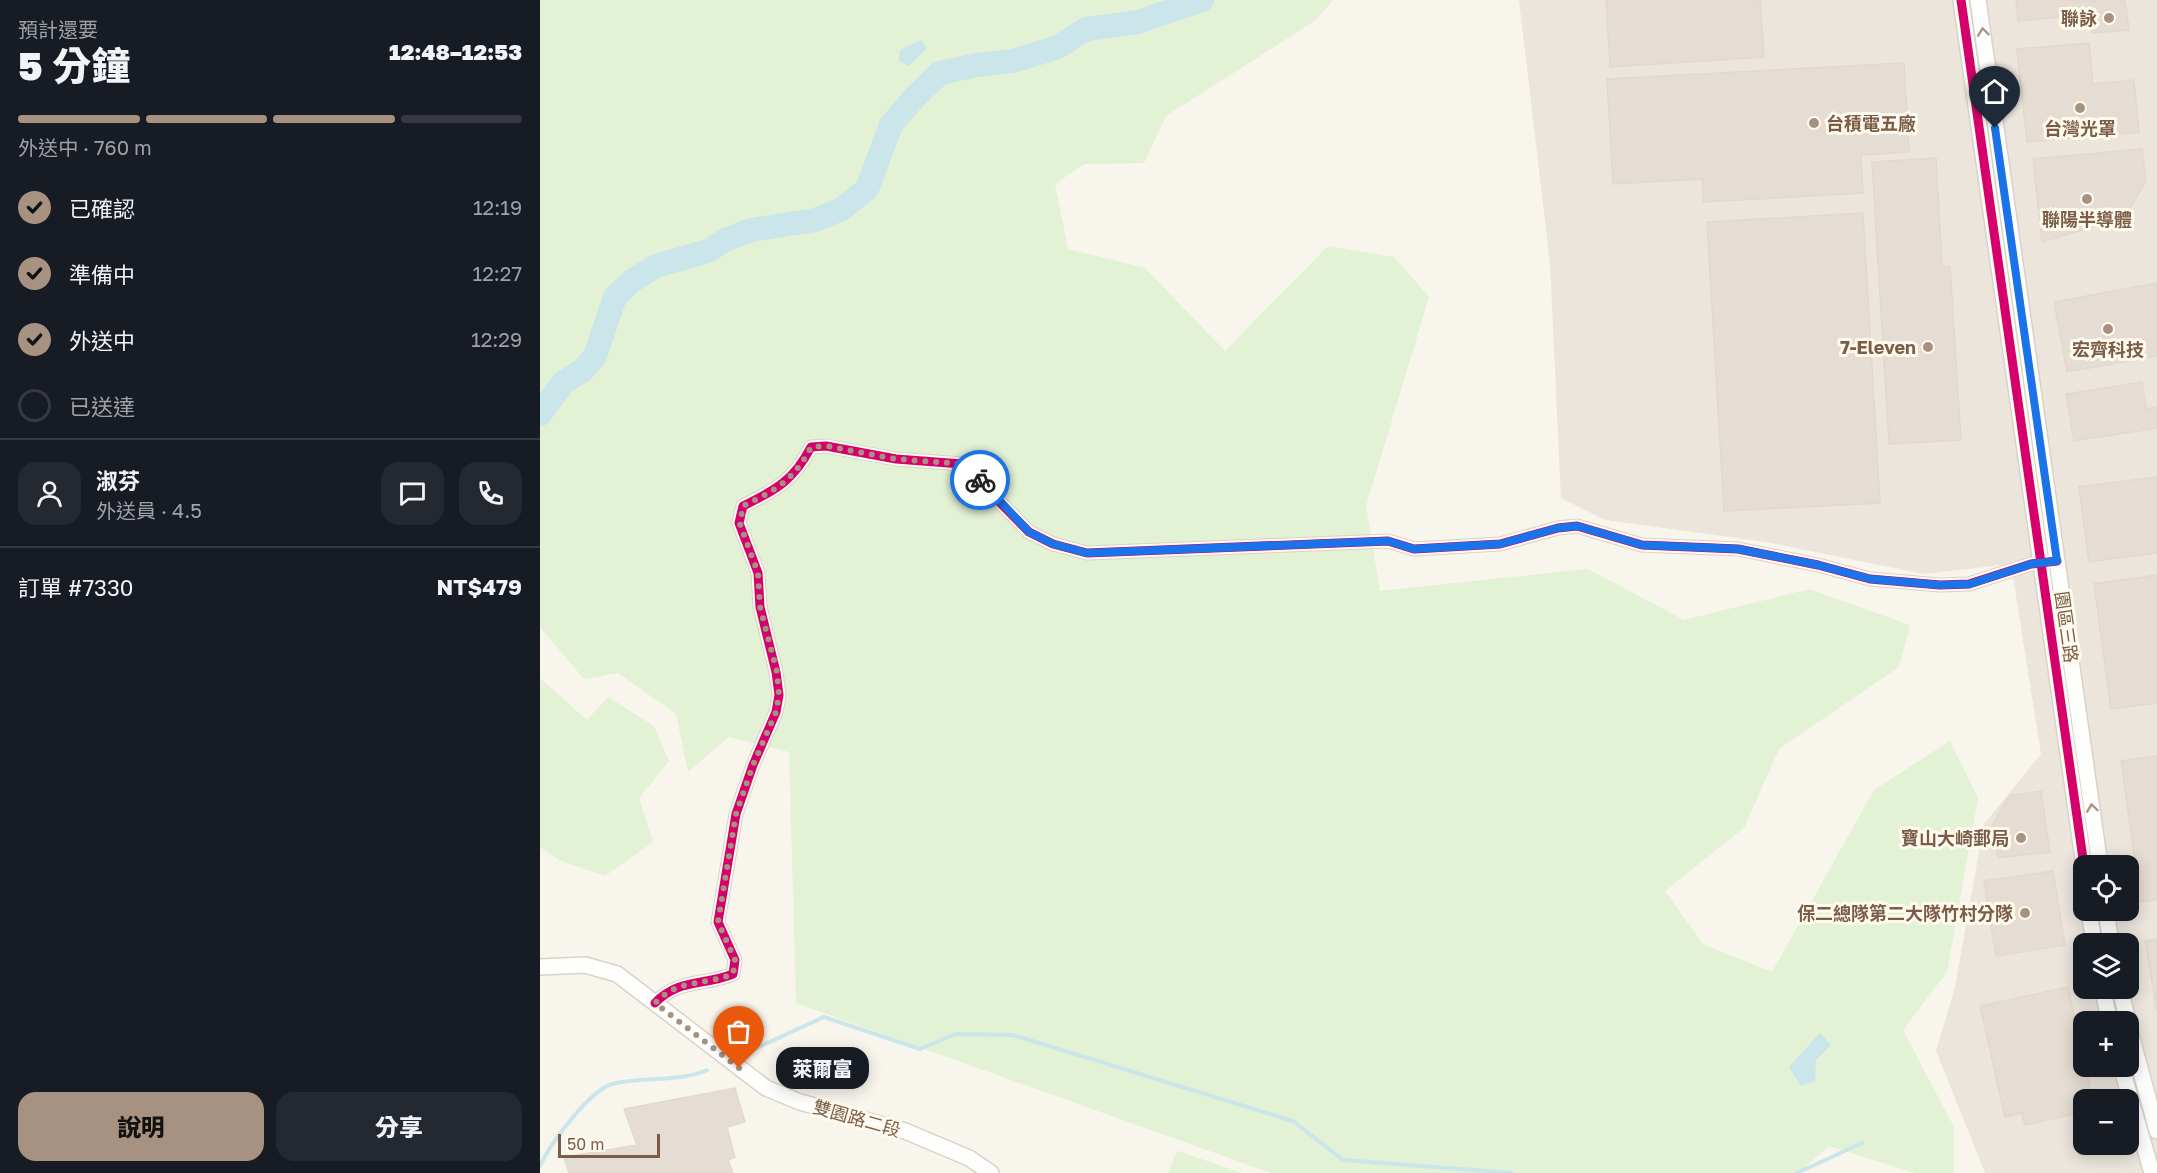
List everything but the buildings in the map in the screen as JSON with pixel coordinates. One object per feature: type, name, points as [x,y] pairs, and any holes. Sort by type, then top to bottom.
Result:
[{"type":"street","name":"園區三路","points":[[1961,0],[2049,562],[2098,855]]},
{"type":"street","name":"園區三路","points":[[1978,0],[2049,562],[2083,855]]},
{"type":"street","points":[[655,1003],[665,992],[679,985],[721,979],[733,974],[735,960],[718,922],[736,814],[753,765],[776,712],[779,695],[777,672],[760,607],[758,573],[740,524],[743,506],[779,487],[801,465],[811,447],[826,446],[896,459],[962,464],[1029,532],[1053,544],[1087,553],[1388,541],[1414,549],[1436,549],[1500,544],[1558,528],[1577,526],[1642,545],[1738,549],[1818,565],[1870,579],[1905,584],[1970,584],[2049,562]]},
{"type":"street","name":"雙園路二段","points":[[540,967],[568,963],[601,968],[617,974],[766,1088],[800,1102],[905,1131],[969,1158],[991,1173]]},
{"type":"street","points":[[2139,1064],[2157,1131]]},
{"type":"street","points":[[2124,1077],[2152,1173]]},
{"type":"shaded area","points":[[1519,0],[2157,0],[2157,1173],[1985,1173],[1936,1051],[1955,987],[1984,824],[2041,754],[2011,564],[1924,574],[1766,542],[1605,520],[1561,498],[1550,263]]},
{"type":"green space","points":[[540,0],[1333,0],[1316,20],[1166,116],[1144,163],[1084,164],[1055,184],[1068,249],[1145,268],[1225,351],[1328,246],[1394,257],[1429,297],[1366,506],[1380,591],[1588,569],[1684,620],[1809,589],[1910,625],[1899,667],[1779,749],[1744,828],[1665,891],[1703,944],[1772,972],[1874,790],[1950,741],[1978,798],[1947,972],[1903,1030],[1954,1127],[1954,1173],[1915,1173],[1829,1146],[1798,1173],[1271,1173],[796,1003],[789,752],[729,737],[688,772],[676,714],[618,673],[584,679],[540,627]]},
{"type":"green space","points":[[540,678],[587,720],[608,697],[654,726],[669,761],[639,798],[653,842],[605,876],[559,860],[540,847]]},
{"type":"green space","points":[[1178,1151],[1242,1173],[1168,1173]]},
{"type":"water","points":[[921,40],[927,48],[909,66],[899,61],[900,50]]},
{"type":"water","points":[[1820,1033],[1831,1045],[1816,1060],[1815,1081],[1801,1086],[1789,1067]]},
{"type":"waterway","points":[[540,414],[563,383],[583,370],[595,356],[615,297],[633,280],[656,266],[708,251],[725,240],[751,230],[815,220],[842,209],[867,189],[891,125],[940,73],[977,65],[1013,61],[1058,47],[1086,29],[1138,22],[1202,0]]},
{"type":"waterway","points":[[750,1051],[824,1017],[920,1049],[955,1034],[1013,1035],[1293,1121],[1343,1160],[1512,1173]]},
{"type":"waterway","points":[[540,1166],[571,1119],[603,1089],[612,1084],[684,1077],[707,1070]]},
{"type":"waterway","points":[[1797,1173],[1862,1143]]},
{"type":"cycle path","points":[[1961,0],[2082,855]]},
{"type":"cycle path","points":[[655,1003],[664,995],[683,986],[733,974],[735,960],[718,922],[736,814],[753,765],[776,712],[779,695],[776,672],[760,607],[758,573],[739,523],[743,506],[783,483],[798,468],[811,447],[826,446],[896,459],[962,464],[1029,532],[1053,544],[1087,553],[1388,541],[1414,549],[1500,544],[1558,528],[1577,526],[1642,545],[1738,549],[1818,565],[1870,579],[1940,585],[1969,584],[2031,564],[2057,561]]},
{"type":"way so far","points":[[739,1068],[655,1003],[665,992],[679,985],[721,979],[733,974],[735,960],[721,934],[718,922],[736,814],[761,744],[776,712],[779,695],[777,672],[760,607],[758,573],[740,524],[743,506],[773,492],[792,476],[811,447],[826,446],[848,452],[896,459],[962,464],[980,480]]},
{"type":"place","name":"聯詠","points":[[2109,18]]},
{"type":"place","name":"台灣光罩","points":[[2080,108]]},
{"type":"place","name":"台積電五廠","points":[[1814,123]]},
{"type":"place","name":"聯陽半導體","points":[[2087,199]]},
{"type":"place","name":"宏齊科技","points":[[2108,329]]},
{"type":"place","name":"7-Eleven","points":[[1928,347]]},
{"type":"place","name":"寶山大崎郵局","points":[[2021,838]]},
{"type":"place","name":"保二總隊第二大隊竹村分隊","points":[[2025,913]]},
{"type":"place","name":"萊爾富","points":[[739,1068]]},
{"type":"route","points":[[980,480],[1029,532],[1053,544],[1087,553],[1388,541],[1414,549],[1436,549],[1500,544],[1558,528],[1577,526],[1642,545],[1738,549],[1818,565],[1870,579],[1905,584],[1970,584],[2031,564],[2057,561],[1995,128]]}]
